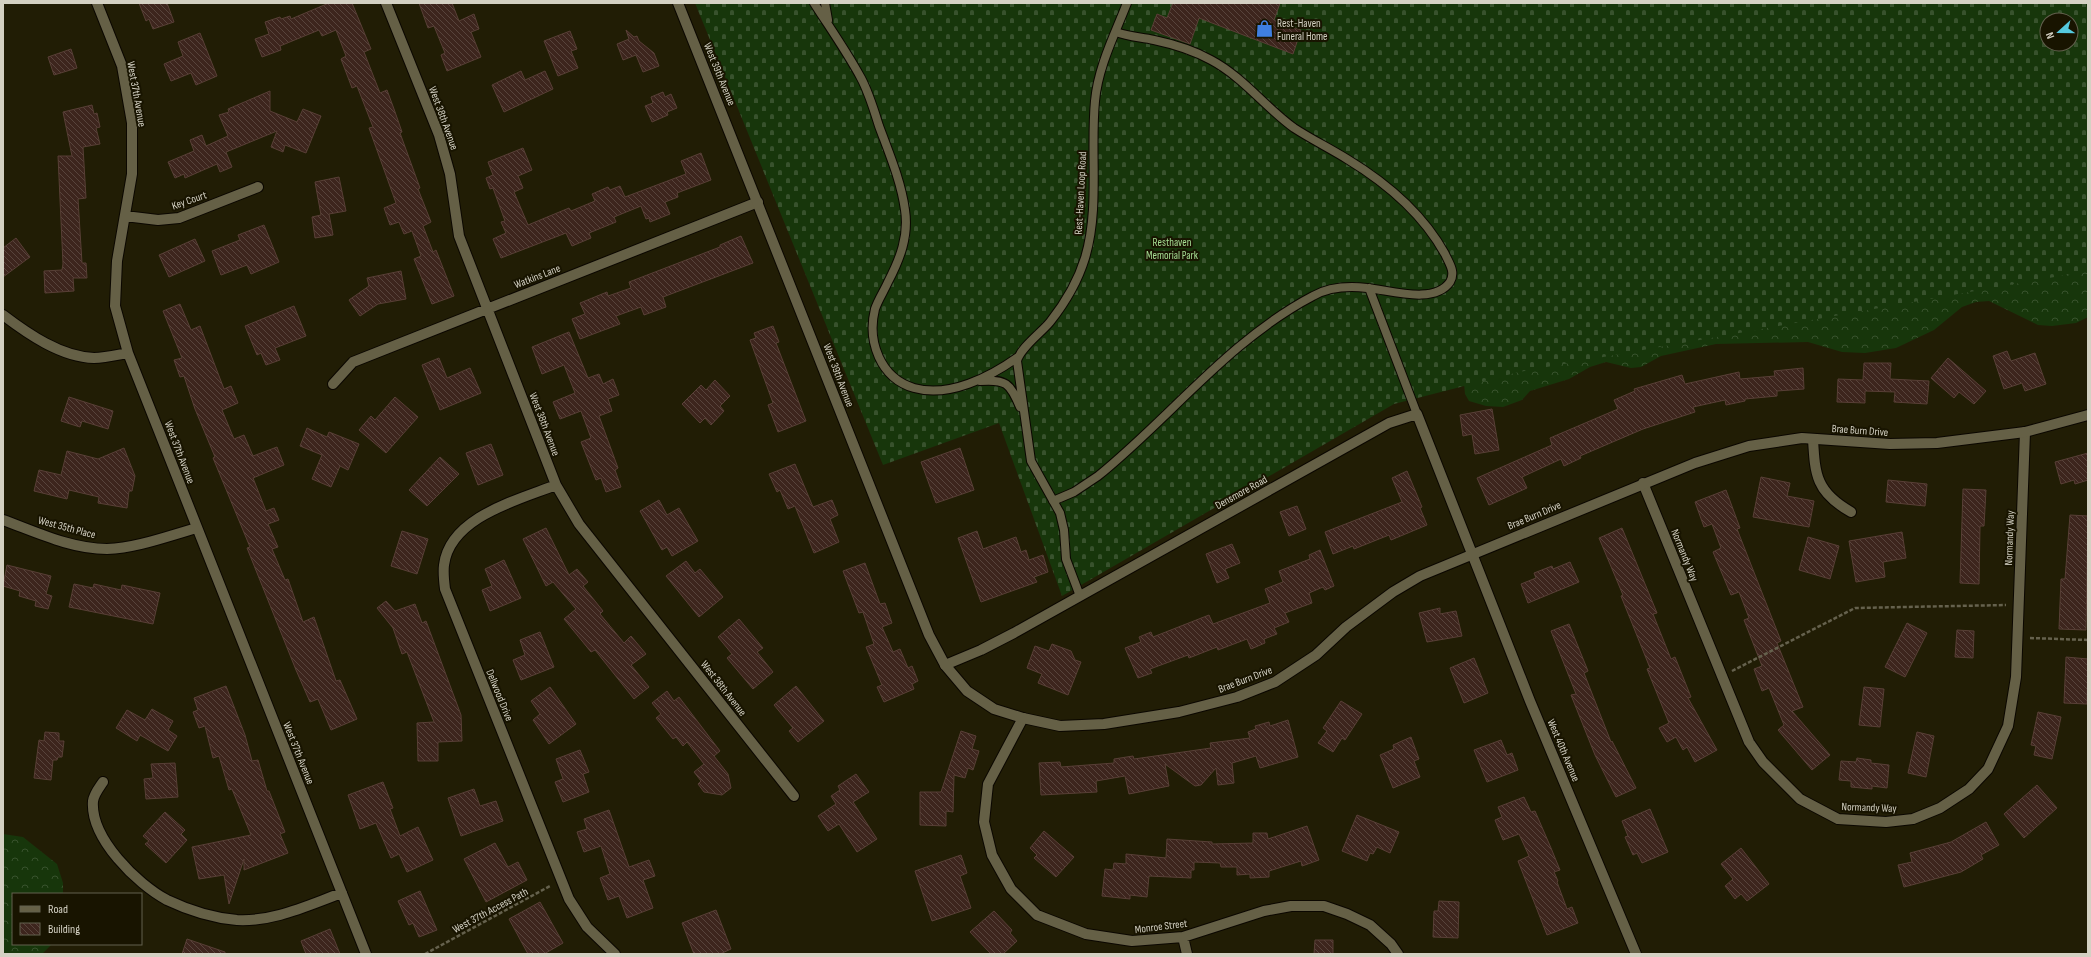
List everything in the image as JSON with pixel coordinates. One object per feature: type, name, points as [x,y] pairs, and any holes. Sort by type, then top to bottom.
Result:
[{"type":"street","name":"West 37th Avenue","points":[[97,3],[122,66],[132,122],[132,174],[118,261],[115,306],[128,353],[366,954]]},
{"type":"street","name":"West 38th Avenue","points":[[386,3],[439,135],[450,174],[459,236],[556,485],[579,524],[794,796]]},
{"type":"street","name":"West 39th Avenue","points":[[678,3],[758,202],[928,636],[945,665],[967,691],[994,709],[1023,718]]},
{"type":"street","name":"Key Court","points":[[125,216],[158,220],[179,218],[258,187]]},
{"type":"street","name":"Watkins Lane","points":[[333,384],[353,362],[758,202]]},
{"type":"street","points":[[3,315],[22,329],[62,351],[94,358],[128,353]]},
{"type":"street","name":"Densmore Road","points":[[945,665],[997,642],[1389,423],[1417,414]]},
{"type":"street","points":[[1417,414],[1472,554]]},
{"type":"street","name":"Brae Burn Drive","points":[[1023,718],[1060,726],[1104,724],[1179,712],[1237,697],[1275,682],[1316,655],[1346,627],[1392,592],[1420,576],[1643,483],[1695,463],[1749,446],[1794,439],[1890,444],[1938,443],[2025,432],[2088,415]]},
{"type":"street","name":"Normandy Way","points":[[1643,483],[1721,677],[1749,742],[1763,762],[1800,799],[1838,819],[1886,822],[1913,819],[1940,808],[1969,789],[1988,769],[2008,726],[2016,677],[2025,432]]},
{"type":"street","points":[[1813,439],[1815,470],[1820,483],[1831,500],[1851,512]]},
{"type":"street","name":"Dellwood Drive","points":[[556,485],[476,518],[453,540],[444,564],[444,589],[569,899],[587,927],[615,954]]},
{"type":"street","name":"West 35th Place","points":[[3,520],[77,545],[107,549],[134,546],[197,528]]},
{"type":"street","name":"West 40th Avenue","points":[[1472,554],[1636,954]]},
{"type":"street","name":"Monroe Street","points":[[1023,718],[988,784],[984,822],[992,855],[1011,889],[1038,915],[1086,934],[1132,941],[1184,937],[1264,911],[1291,906],[1324,906],[1370,924],[1391,944],[1398,954]]},
{"type":"street","points":[[103,782],[94,800],[94,812],[99,828],[108,845],[127,869],[147,887],[167,900],[213,916],[237,920],[259,920],[282,915],[342,893]]},
{"type":"street","points":[[1184,937],[1187,954]]},
{"type":"lane","points":[[814,3],[862,79],[896,172],[906,212],[907,227],[899,259],[875,310],[872,330],[876,354],[886,370],[911,387],[935,391],[972,382],[994,380],[1006,383],[1016,396],[1025,416]]},
{"type":"lane","points":[[825,3],[829,27]]},
{"type":"lane","name":"Rest-Haven Loop Road","points":[[972,382],[1001,368],[1018,357],[1050,322],[1074,285],[1085,258],[1090,234],[1093,197],[1095,99],[1101,73],[1127,3]]},
{"type":"lane","points":[[1053,501],[1074,492],[1102,473],[1226,358],[1289,311],[1312,296],[1334,288],[1369,288],[1412,295],[1420,294],[1440,290],[1448,284],[1452,278],[1452,271],[1442,249],[1426,226],[1412,210],[1369,173],[1293,127],[1250,88],[1212,60],[1178,46],[1151,39],[1131,37],[1116,32]]},
{"type":"lane","points":[[1369,288],[1417,414]]},
{"type":"lane","points":[[1018,357],[1016,361],[1031,461],[1062,521],[1066,559],[1080,596]]},
{"type":"path","points":[[1721,677],[1855,608],[2018,605]]},
{"type":"path","points":[[2017,638],[2088,640]]},
{"type":"path","name":"West 37th Access Path","points":[[425,954],[562,881]]},
{"type":"green space","name":"Resthaven Memorial Park","points":[[695,3],[2088,3],[2088,271],[1519,372],[1394,404],[1062,596],[999,423],[883,465]]},
{"type":"green space","points":[[2088,27],[2088,317],[2076,323],[2052,326],[2038,325],[1989,301],[1976,302],[1962,307],[1934,330],[1896,348],[1865,353],[1842,352],[1808,342],[1716,344],[1661,356],[1641,367],[1631,368],[1606,362],[1590,367],[1569,379],[1530,391],[1522,400],[1503,407],[1486,406],[1469,401],[1465,394],[1463,374],[2056,72],[2070,52],[2079,52],[2079,40]]},
{"type":"green space","points":[[3,834],[23,837],[57,864],[63,883],[63,893],[12,893],[12,945],[51,945],[42,954],[3,954]]},
{"type":"building","points":[[139,3],[167,3],[174,22],[153,29],[149,19],[146,21]]},
{"type":"building","points":[[329,3],[352,3],[371,49],[364,52],[380,93],[387,90],[402,132],[400,133],[420,188],[418,189],[431,222],[423,226],[433,252],[436,250],[454,296],[432,304],[414,259],[421,256],[412,231],[404,234],[399,222],[390,225],[384,208],[396,203],[369,128],[373,127],[357,86],[352,88],[341,59],[346,56],[336,30],[322,36],[319,30],[280,46],[281,50],[262,57],[255,39],[269,34],[265,22],[280,17],[281,19],[290,16],[291,19]]},
{"type":"building","points":[[419,3],[452,3],[459,21],[474,14],[479,29],[471,32],[481,57],[447,71],[441,55],[445,53],[434,26],[428,28]]},
{"type":"building","name":"Rest-Haven Funeral Home","points":[[1173,3],[1280,3],[1274,20],[1301,30],[1293,54],[1199,18],[1190,44],[1151,30],[1157,14],[1167,18]]},
{"type":"building","points":[[626,30],[634,37],[637,36],[639,41],[654,53],[659,66],[643,72],[636,55],[623,60],[617,44],[629,39]]},
{"type":"building","points":[[570,31],[577,49],[571,51],[578,68],[558,76],[544,41]]},
{"type":"building","points":[[200,33],[217,76],[196,85],[191,73],[171,81],[164,64],[183,56],[178,42]]},
{"type":"building","points":[[71,49],[77,68],[54,75],[48,57]]},
{"type":"building","points":[[521,71],[525,80],[545,71],[553,89],[504,112],[492,85]]},
{"type":"building","points":[[270,91],[270,111],[297,122],[303,109],[321,116],[306,153],[285,145],[283,152],[271,147],[277,131],[226,152],[232,167],[220,172],[217,164],[185,178],[184,174],[175,178],[168,162],[194,151],[190,140],[202,135],[206,146],[228,136],[219,115],[229,112],[228,109]]},
{"type":"building","points":[[663,92],[665,97],[671,94],[677,108],[667,112],[668,115],[652,122],[645,106],[653,103],[651,97]]},
{"type":"building","points":[[92,105],[94,114],[97,113],[100,127],[96,128],[100,144],[83,147],[86,198],[78,199],[82,263],[86,263],[87,278],[73,278],[74,291],[45,293],[44,271],[62,270],[63,264],[58,156],[72,156],[63,112]]},
{"type":"building","points":[[523,148],[532,170],[518,176],[523,188],[514,192],[528,225],[569,208],[571,211],[595,201],[592,194],[608,187],[610,190],[620,186],[625,197],[686,174],[681,161],[701,153],[711,180],[677,193],[678,197],[665,202],[670,214],[650,222],[649,218],[646,219],[641,206],[614,217],[616,222],[589,233],[591,238],[572,246],[566,233],[501,258],[493,239],[506,233],[501,222],[505,221],[493,188],[490,189],[486,178],[493,175],[488,162]]},
{"type":"building","points":[[339,177],[346,211],[329,214],[333,235],[315,238],[312,217],[321,215],[315,182]]},
{"type":"building","points":[[264,225],[279,262],[251,274],[247,265],[221,275],[212,251],[240,240],[238,235]]},
{"type":"building","points":[[741,236],[753,263],[663,297],[666,307],[644,315],[641,307],[616,316],[620,324],[580,339],[572,319],[585,314],[580,303],[607,292],[608,296],[631,288],[629,282],[720,247],[720,245]]},
{"type":"building","points":[[16,238],[30,257],[3,277],[3,248]]},
{"type":"building","points":[[195,239],[205,261],[169,277],[159,255]]},
{"type":"building","points":[[401,271],[406,299],[378,304],[360,316],[349,300],[369,286],[367,278]]},
{"type":"building","points":[[180,304],[191,330],[200,326],[224,389],[231,386],[238,403],[222,410],[234,439],[244,435],[253,456],[277,447],[284,465],[253,478],[266,511],[274,508],[279,520],[268,524],[278,547],[272,549],[285,580],[288,579],[303,622],[314,617],[336,681],[340,680],[357,719],[331,730],[318,699],[310,702],[296,670],[247,548],[250,547],[213,458],[215,457],[195,409],[184,376],[180,377],[174,360],[182,358],[163,311]]},
{"type":"building","points":[[294,306],[306,336],[275,348],[280,360],[266,365],[261,353],[257,355],[245,326]]},
{"type":"building","points":[[773,326],[779,342],[776,343],[806,421],[778,432],[768,405],[773,403],[750,340],[756,338],[754,333]]},
{"type":"building","points":[[569,332],[588,378],[599,374],[603,384],[613,379],[619,395],[608,399],[612,411],[599,416],[618,468],[615,470],[621,487],[606,492],[601,478],[596,480],[581,442],[591,438],[581,411],[560,419],[553,402],[575,393],[564,365],[542,374],[532,347]]},
{"type":"building","points":[[2007,351],[2011,361],[2035,353],[2046,384],[2025,391],[2022,383],[2004,389],[1993,356]]},
{"type":"building","points":[[439,358],[447,378],[470,368],[481,393],[440,410],[422,365]]},
{"type":"building","points":[[1948,358],[1986,391],[1974,404],[1959,392],[1954,398],[1931,378]]},
{"type":"building","points":[[1864,363],[1891,363],[1890,379],[1929,381],[1927,404],[1894,402],[1895,392],[1865,391],[1865,403],[1837,402],[1838,379],[1863,380]]},
{"type":"building","points":[[1803,368],[1804,389],[1777,391],[1777,396],[1745,399],[1745,401],[1726,405],[1725,400],[1693,407],[1695,412],[1643,429],[1580,456],[1581,458],[1564,466],[1561,459],[1522,477],[1527,488],[1489,505],[1477,478],[1552,445],[1550,438],[1618,409],[1614,400],[1635,391],[1634,389],[1682,375],[1685,384],[1739,372],[1740,379],[1775,376],[1774,371]]},
{"type":"building","points":[[715,380],[730,396],[720,406],[724,411],[711,425],[705,418],[700,423],[682,404],[701,385],[706,390]]},
{"type":"building","points":[[69,397],[113,411],[108,429],[82,421],[80,427],[61,421]]},
{"type":"building","points":[[395,397],[418,417],[386,453],[359,430],[371,416],[375,420]]},
{"type":"building","points":[[1492,409],[1499,450],[1475,454],[1472,434],[1463,436],[1460,415]]},
{"type":"building","points":[[307,428],[327,437],[329,432],[359,444],[348,470],[340,466],[331,487],[312,479],[322,455],[300,446]]},
{"type":"building","points":[[491,444],[503,475],[478,485],[466,453]]},
{"type":"building","points":[[124,448],[135,476],[132,491],[129,491],[127,508],[98,503],[99,497],[69,490],[67,499],[34,491],[39,470],[61,475],[67,451],[98,459]]},
{"type":"building","points":[[960,448],[974,490],[936,503],[921,462]]},
{"type":"building","points":[[2088,453],[2088,480],[2075,484],[2074,480],[2061,484],[2055,462]]},
{"type":"building","points":[[440,457],[459,474],[427,506],[409,490]]},
{"type":"building","points":[[795,464],[813,507],[832,500],[838,515],[830,519],[839,542],[814,553],[795,506],[788,509],[780,490],[777,492],[769,474]]},
{"type":"building","points":[[1407,471],[1422,507],[1420,508],[1427,525],[1391,540],[1389,535],[1354,549],[1353,546],[1333,554],[1325,532],[1402,502],[1392,478]]},
{"type":"building","points":[[1761,477],[1790,483],[1787,496],[1814,501],[1809,527],[1753,517]]},
{"type":"building","points":[[1888,480],[1927,484],[1925,506],[1886,502]]},
{"type":"building","points":[[1963,489],[1986,490],[1984,526],[1980,526],[1979,584],[1960,583]]},
{"type":"building","points":[[1726,490],[1740,528],[1737,529],[1781,641],[1777,643],[1803,707],[1792,711],[1830,755],[1812,770],[1778,730],[1784,725],[1769,688],[1762,691],[1754,669],[1762,666],[1744,620],[1749,618],[1739,592],[1731,595],[1713,552],[1721,548],[1712,524],[1704,527],[1695,502]]},
{"type":"building","points":[[659,500],[667,515],[679,508],[698,541],[672,556],[667,547],[662,550],[640,511]]},
{"type":"building","points":[[1297,506],[1306,529],[1289,536],[1280,512]]},
{"type":"building","points":[[2070,515],[2088,516],[2086,630],[2059,629],[2061,579],[2065,579]]},
{"type":"building","points":[[546,528],[569,575],[577,569],[588,582],[583,586],[603,611],[600,614],[624,643],[631,636],[646,654],[631,665],[649,687],[634,699],[595,650],[591,652],[564,619],[576,609],[553,582],[546,586],[523,539]]},
{"type":"building","points":[[1622,528],[1657,613],[1653,614],[1671,659],[1675,657],[1691,697],[1688,698],[1717,750],[1695,762],[1687,747],[1683,750],[1676,737],[1667,742],[1659,728],[1669,723],[1647,669],[1650,668],[1621,596],[1623,595],[1599,538]]},
{"type":"building","points":[[402,531],[428,539],[417,574],[391,566]]},
{"type":"building","points":[[977,531],[983,549],[1016,537],[1021,552],[1026,550],[1029,560],[1043,555],[1048,572],[1034,577],[1037,582],[981,602],[958,538]]},
{"type":"building","points":[[1902,532],[1906,558],[1883,562],[1885,577],[1856,582],[1849,541]]},
{"type":"building","points":[[1808,537],[1839,546],[1830,579],[1799,570]]},
{"type":"building","points":[[1232,544],[1240,563],[1225,569],[1229,578],[1217,583],[1206,554]]},
{"type":"building","points":[[1320,550],[1334,586],[1325,590],[1323,587],[1309,593],[1312,603],[1285,613],[1289,622],[1274,628],[1277,634],[1264,639],[1265,643],[1251,649],[1247,639],[1218,650],[1217,647],[1189,658],[1188,655],[1150,669],[1152,673],[1138,678],[1125,648],[1141,642],[1139,637],[1151,632],[1153,637],[1209,615],[1213,624],[1270,603],[1265,589],[1283,582],[1279,571],[1310,559],[1309,555]]},
{"type":"building","points":[[504,560],[521,598],[490,611],[482,590],[492,586],[485,569]]},
{"type":"building","points":[[686,561],[695,573],[700,569],[723,597],[699,617],[666,576]]},
{"type":"building","points":[[1570,562],[1579,582],[1528,603],[1521,584],[1536,578],[1534,573],[1552,566],[1553,569]]},
{"type":"building","points":[[865,563],[880,604],[885,603],[892,623],[882,627],[893,652],[900,649],[908,668],[912,666],[918,681],[912,684],[914,689],[884,702],[877,687],[882,685],[866,647],[874,644],[863,612],[859,613],[843,571]]},
{"type":"building","points":[[7,565],[51,576],[46,594],[52,596],[48,609],[35,606],[36,601],[19,596],[20,591],[3,586]]},
{"type":"building","points":[[74,584],[93,588],[94,584],[121,590],[122,585],[160,593],[153,624],[69,607]]},
{"type":"building","points":[[386,601],[395,611],[415,604],[422,623],[426,621],[461,715],[462,741],[438,742],[438,761],[418,761],[417,723],[434,722],[407,652],[402,654],[393,628],[377,608]]},
{"type":"building","points":[[1440,608],[1440,614],[1456,611],[1462,636],[1427,642],[1419,613]]},
{"type":"building","points":[[739,619],[763,648],[757,652],[773,672],[753,689],[727,658],[732,654],[718,637]]},
{"type":"building","points":[[1907,623],[1927,633],[1905,677],[1885,667]]},
{"type":"building","points":[[1569,624],[1588,671],[1584,673],[1611,742],[1612,741],[1636,788],[1616,797],[1595,755],[1571,695],[1576,694],[1551,631]]},
{"type":"building","points":[[1957,630],[1974,631],[1973,658],[1955,657]]},
{"type":"building","points":[[540,632],[554,667],[521,680],[513,660],[525,655],[520,640]]},
{"type":"building","points":[[1052,644],[1071,651],[1075,660],[1081,662],[1068,695],[1038,683],[1042,674],[1027,668],[1035,646],[1049,651]]},
{"type":"building","points":[[2066,657],[2088,659],[2087,704],[2064,703]]},
{"type":"building","points":[[1474,658],[1488,693],[1464,703],[1450,668]]},
{"type":"building","points":[[226,686],[245,735],[252,761],[258,760],[267,791],[269,791],[285,832],[280,834],[288,853],[244,870],[244,859],[229,904],[224,875],[199,879],[192,847],[251,835],[232,789],[229,790],[219,756],[213,758],[205,726],[199,728],[193,712],[198,710],[194,698]]},
{"type":"building","points":[[796,686],[824,721],[798,742],[789,731],[793,728],[774,705]]},
{"type":"building","points":[[550,687],[576,724],[549,744],[533,720],[540,714],[531,701]]},
{"type":"building","points":[[1864,687],[1884,689],[1880,727],[1859,725]]},
{"type":"building","points":[[667,691],[674,701],[679,697],[720,751],[714,756],[728,774],[731,788],[722,795],[704,792],[698,784],[701,781],[694,772],[704,764],[687,742],[683,746],[676,737],[673,739],[656,718],[661,714],[652,703]]},
{"type":"building","points":[[1341,701],[1362,714],[1345,740],[1342,738],[1333,752],[1318,743],[1327,731],[1323,728]]},
{"type":"building","points":[[152,709],[173,721],[168,730],[177,736],[168,751],[140,735],[137,741],[116,728],[127,710],[145,720]]},
{"type":"building","points":[[2038,712],[2061,717],[2052,759],[2034,755],[2036,746],[2031,745]]},
{"type":"building","points":[[1288,720],[1298,757],[1260,768],[1256,756],[1232,763],[1234,783],[1218,785],[1216,768],[1201,785],[1195,786],[1165,764],[1169,786],[1129,794],[1125,776],[1096,781],[1097,792],[1041,795],[1039,763],[1060,762],[1061,767],[1114,763],[1114,759],[1133,756],[1134,759],[1211,748],[1210,743],[1250,738],[1248,732],[1256,729],[1255,726],[1269,722],[1270,726]]},
{"type":"building","points":[[961,731],[976,736],[972,749],[979,751],[973,770],[968,768],[965,778],[954,775],[953,812],[946,811],[946,826],[920,825],[920,792],[941,792]]},
{"type":"building","points":[[45,732],[59,733],[59,741],[64,741],[62,757],[58,757],[57,760],[53,760],[51,780],[34,778],[39,740],[44,741]]},
{"type":"building","points":[[1917,732],[1934,736],[1926,777],[1908,773]]},
{"type":"building","points":[[1411,737],[1419,759],[1414,761],[1420,777],[1393,788],[1380,755],[1394,749],[1393,745]]},
{"type":"building","points":[[1501,740],[1507,755],[1512,753],[1518,770],[1487,782],[1474,750]]},
{"type":"building","points":[[580,750],[589,772],[583,774],[589,792],[563,802],[555,782],[563,779],[556,759]]},
{"type":"building","points":[[1857,758],[1871,760],[1871,763],[1889,765],[1887,788],[1872,786],[1872,789],[1851,787],[1851,781],[1839,780],[1841,761],[1856,762]]},
{"type":"building","points":[[175,763],[178,797],[146,799],[144,779],[153,778],[151,764]]},
{"type":"building","points":[[856,774],[869,792],[853,802],[877,839],[857,852],[839,824],[828,831],[818,816],[836,804],[831,796],[840,790],[838,786]]},
{"type":"building","points":[[383,782],[393,808],[390,809],[400,836],[418,827],[433,860],[407,872],[399,854],[391,858],[376,823],[360,829],[348,795]]},
{"type":"building","points":[[2037,785],[2057,808],[2024,838],[2004,814]]},
{"type":"building","points":[[474,789],[480,806],[496,801],[503,821],[461,836],[448,798]]},
{"type":"building","points":[[1524,797],[1531,812],[1535,811],[1551,848],[1560,870],[1554,872],[1558,881],[1557,882],[1567,909],[1572,907],[1578,923],[1547,935],[1518,861],[1529,856],[1519,834],[1503,840],[1495,820],[1502,817],[1498,807]]},
{"type":"building","points":[[1650,809],[1668,852],[1642,863],[1637,853],[1633,855],[1625,837],[1628,836],[1622,821]]},
{"type":"building","points":[[609,810],[629,867],[649,860],[655,876],[643,880],[653,908],[627,918],[619,896],[608,900],[600,878],[610,874],[601,846],[584,852],[577,832],[587,829],[584,819]]},
{"type":"building","points":[[165,812],[185,830],[181,834],[187,840],[166,863],[145,844],[149,841],[143,836]]},
{"type":"building","points":[[1357,815],[1399,832],[1390,853],[1377,847],[1373,854],[1370,853],[1367,861],[1342,851]]},
{"type":"building","points":[[1986,822],[1999,845],[1981,855],[1983,859],[1961,872],[1904,887],[1898,865],[1912,862],[1910,853],[1951,842]]},
{"type":"building","points":[[1307,826],[1319,860],[1302,866],[1301,861],[1269,871],[1269,877],[1250,878],[1250,874],[1237,875],[1237,867],[1221,867],[1220,863],[1194,862],[1194,870],[1191,870],[1191,878],[1149,876],[1147,897],[1130,895],[1130,899],[1102,896],[1105,869],[1113,870],[1114,863],[1126,864],[1126,854],[1166,858],[1167,839],[1212,842],[1212,844],[1253,843],[1253,833],[1267,833],[1268,839]]},
{"type":"building","points":[[1044,831],[1074,857],[1056,877],[1034,858],[1037,855],[1030,848]]},
{"type":"building","points":[[495,843],[508,867],[518,862],[527,880],[486,902],[464,859]]},
{"type":"building","points":[[1741,848],[1769,884],[1747,901],[1741,894],[1735,899],[1725,886],[1733,879],[1721,864]]},
{"type":"building","points":[[961,855],[967,873],[960,876],[971,908],[932,921],[915,871]]},
{"type":"building","points":[[420,891],[437,930],[419,937],[413,923],[409,925],[398,901]]},
{"type":"building","points":[[1439,901],[1459,902],[1458,938],[1433,937],[1434,911],[1438,911]]},
{"type":"building","points":[[540,902],[563,943],[544,954],[528,954],[509,919]]},
{"type":"building","points":[[716,910],[731,949],[720,954],[694,954],[682,923]]},
{"type":"building","points":[[994,911],[1012,930],[1010,933],[1017,941],[1003,954],[991,954],[970,932]]},
{"type":"building","points":[[330,929],[340,954],[306,954],[301,941]]},
{"type":"building","points":[[187,939],[225,952],[225,954],[182,954]]},
{"type":"building","points":[[1315,940],[1333,940],[1333,954],[1314,954]]},
{"type":"place","name":"Rest-Haven Funeral Home","points":[[1264,29]]}]
